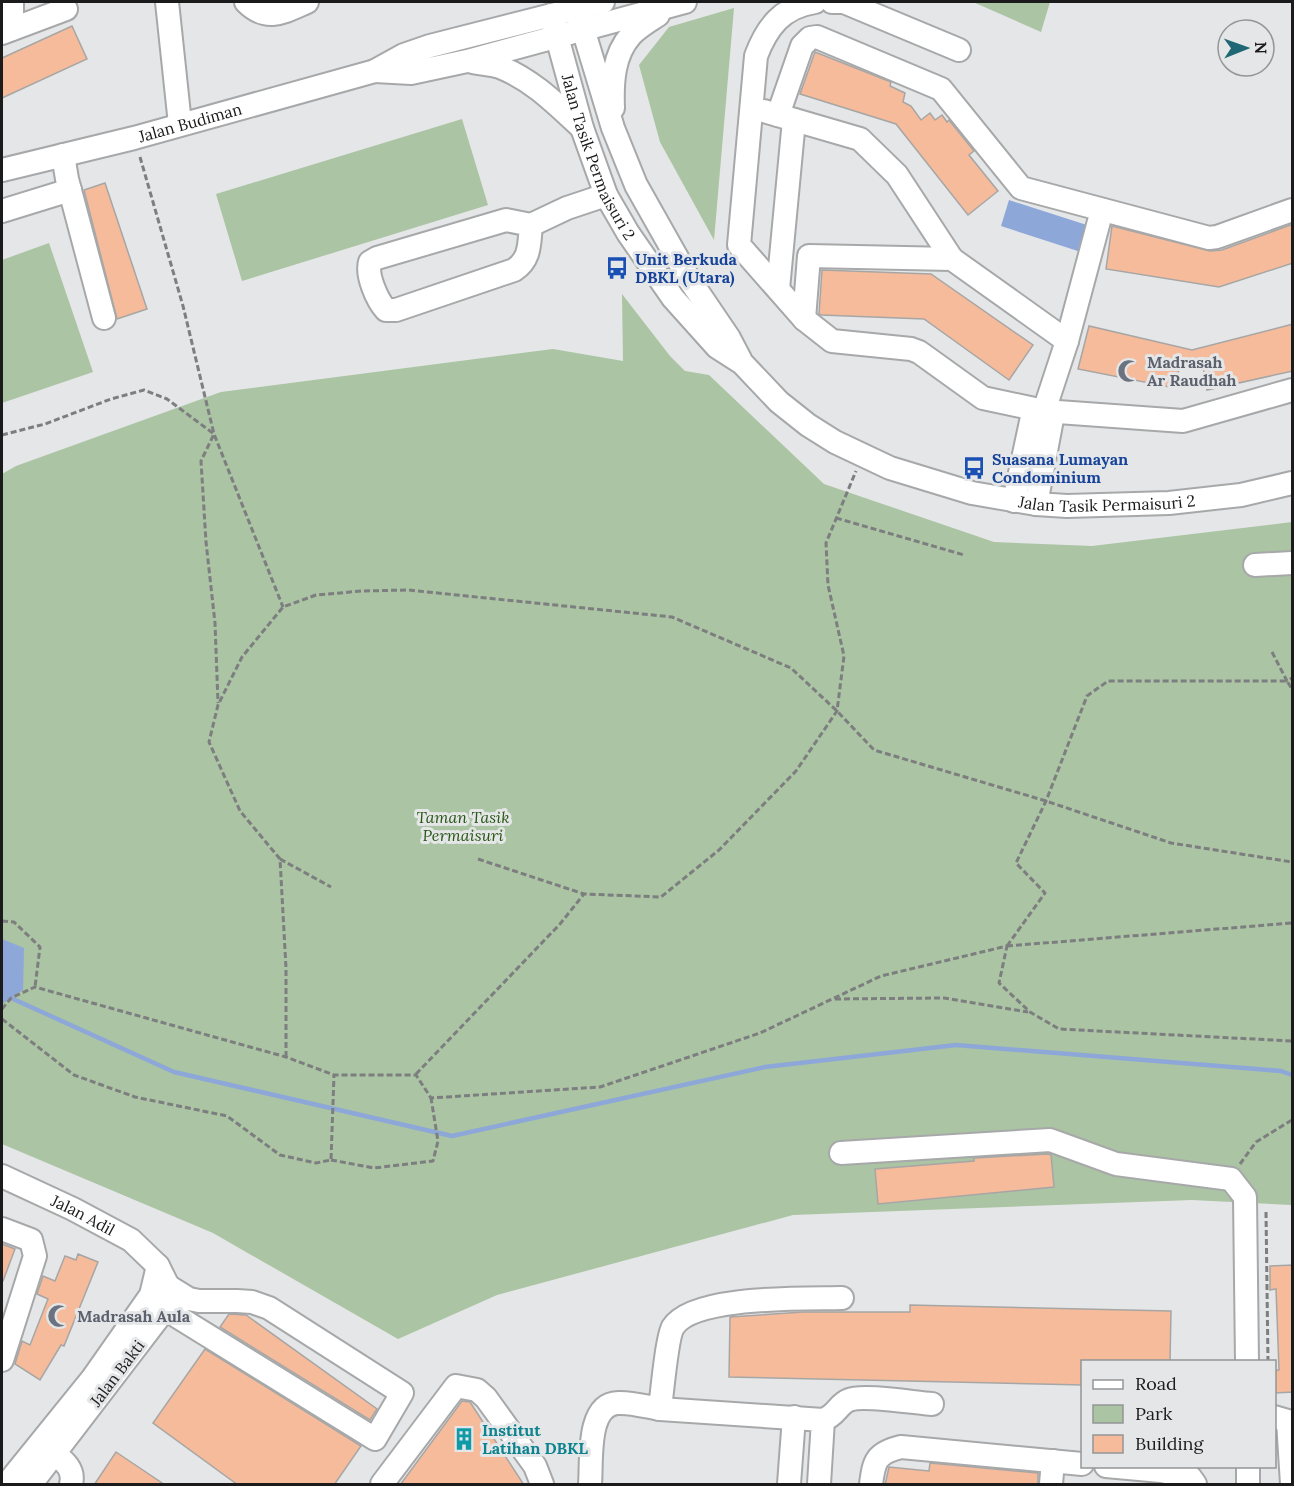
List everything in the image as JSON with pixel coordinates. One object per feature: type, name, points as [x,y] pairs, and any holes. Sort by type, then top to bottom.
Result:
[{"type":"street","points":[[7,31],[12,2]]},
{"type":"street","points":[[167,2],[180,124]]},
{"type":"street","points":[[246,2],[263,14],[284,11],[307,2]]},
{"type":"street","points":[[580,19],[603,2]]},
{"type":"street","points":[[815,2],[803,4],[775,20],[764,36],[756,56],[739,245],[804,319],[832,341],[911,349],[919,352],[983,398],[1044,411],[1183,421],[1293,390]]},
{"type":"street","points":[[832,2],[844,2],[959,50]]},
{"type":"street","points":[[554,26],[580,19],[680,3]]},
{"type":"street","points":[[613,128],[612,87],[620,52],[631,34],[680,3]]},
{"type":"street","points":[[7,31],[66,9]]},
{"type":"street","name":"Jalan Tasik Permaisuri 2","points":[[580,19],[613,128],[636,185],[689,279],[729,338],[742,363]]},
{"type":"street","name":"Jalan Budiman","points":[[375,71],[411,74],[467,61],[554,26]]},
{"type":"street","name":"Jalan Budiman","points":[[2,170],[134,138],[375,71],[404,55],[430,46],[554,26]]},
{"type":"street","name":"Jalan Tasik Permaisuri 2","points":[[554,26],[582,128],[606,195],[628,233],[673,298],[717,347],[742,363],[779,402],[808,425],[835,442],[890,468],[972,493],[1066,506],[1169,503],[1241,495],[1293,483]]},
{"type":"street","points":[[778,289],[786,118],[802,46],[810,38],[817,37],[941,88],[1021,188],[1209,238],[1293,210]]},
{"type":"street","points":[[467,61],[499,66],[520,78],[540,90],[582,128]]},
{"type":"street","points":[[751,108],[860,139],[897,176],[952,259],[1067,342]]},
{"type":"street","points":[[63,154],[70,190],[105,318]]},
{"type":"street","points":[[2,211],[70,190]]},
{"type":"street","points":[[531,225],[528,252],[523,264],[514,270],[396,310],[386,310],[380,303],[369,268],[370,262],[377,258],[506,220],[531,225],[567,208],[606,195]]},
{"type":"street","points":[[1025,502],[1032,417],[1044,411],[1067,342],[1102,210]]},
{"type":"street","points":[[804,319],[809,256],[952,259]]},
{"type":"street","points":[[1255,565],[1292,564]]},
{"type":"street","points":[[841,1153],[1050,1140],[1116,1164],[1231,1179],[1245,1197],[1247,1360]]},
{"type":"street","name":"Jalan Adil","points":[[2,1176],[73,1209],[131,1240],[163,1276],[189,1299],[252,1302],[269,1308],[402,1393],[375,1439],[165,1309]]},
{"type":"street","points":[[2,1229],[31,1240],[35,1256],[2,1360]]},
{"type":"street","name":"Jalan Bakti","points":[[7,1485],[48,1448],[165,1309],[163,1276]]},
{"type":"street","name":"Jalan Bakti","points":[[31,1485],[48,1448],[163,1276]]},
{"type":"street","points":[[660,1409],[672,1329],[681,1317],[700,1309],[726,1303],[842,1298]]},
{"type":"street","points":[[382,1485],[456,1386],[477,1390],[486,1398],[535,1466],[542,1485]]},
{"type":"street","points":[[590,1485],[594,1431],[597,1415],[604,1406],[617,1403],[660,1409],[824,1420],[832,1417],[850,1399],[932,1404]]},
{"type":"street","points":[[789,1485],[794,1417]]},
{"type":"street","points":[[1276,1417],[1288,1421],[1292,1485]]},
{"type":"street","points":[[819,1485],[824,1420]]},
{"type":"street","points":[[872,1485],[873,1465],[880,1455],[901,1447],[1081,1464]]},
{"type":"street","points":[[48,1448],[70,1468],[73,1474],[71,1485]]},
{"type":"street","points":[[1051,1485],[1053,1461]]},
{"type":"street","points":[[1248,1468],[1248,1485]]},
{"type":"street","points":[[1114,1473],[1161,1478],[1190,1477],[1196,1485]]},
{"type":"path","points":[[134,138],[183,306],[214,434],[283,607]]},
{"type":"path","points":[[2,435],[144,390],[167,399],[214,434]]},
{"type":"path","points":[[214,434],[201,461],[215,623],[218,705]]},
{"type":"path","points":[[478,859],[584,894],[661,897],[718,850],[796,771],[837,711],[844,656],[828,585],[826,543],[862,455]]},
{"type":"path","points":[[836,518],[964,555]]},
{"type":"path","points":[[331,887],[280,859],[240,811],[209,742],[218,705],[242,657],[283,607],[316,595],[362,591],[408,590],[672,617],[790,668],[837,711],[874,750],[1046,801],[1171,843],[1293,862]]},
{"type":"path","points":[[1272,652],[1293,689]]},
{"type":"path","points":[[1293,678],[1287,681],[1108,681],[1087,696],[1046,801],[1016,863],[1046,893],[1007,946],[999,983],[1030,1012],[1059,1029],[1293,1041]]},
{"type":"path","points":[[280,859],[286,968],[286,1057]]},
{"type":"path","points":[[2,1009],[10,998],[35,987],[286,1057],[334,1075],[416,1075],[560,924],[584,894]]},
{"type":"path","points":[[2,921],[14,922],[39,947],[35,987]]},
{"type":"path","points":[[431,1098],[600,1088],[760,1033],[881,976],[1007,946],[1293,923]]},
{"type":"path","points":[[833,999],[944,998],[1030,1012]]},
{"type":"path","points":[[2,1019],[74,1075],[135,1097],[227,1116],[280,1155],[316,1163],[331,1160],[374,1167],[433,1161],[438,1141],[431,1098],[416,1075]]},
{"type":"path","points":[[331,1160],[334,1075]]},
{"type":"path","points":[[1231,1179],[1256,1142],[1293,1120]]},
{"type":"green space","points":[[973,2],[1050,2],[1041,32]]},
{"type":"green space","points":[[734,8],[714,240],[660,142],[639,65],[669,27]]},
{"type":"green space","points":[[462,119],[488,205],[242,281],[216,194]]},
{"type":"green space","points":[[49,243],[93,372],[2,403],[2,260]]},
{"type":"green space","name":"Taman Tasik Permaisuri","points":[[622,294],[670,356],[685,371],[709,375],[824,484],[994,542],[1092,546],[1292,522],[1292,1205],[1192,1200],[793,1215],[497,1295],[398,1339],[213,1233],[2,1144],[2,474],[16,466],[221,392],[553,349],[623,361]]},
{"type":"water","points":[[1009,200],[1093,227],[1084,253],[1001,226]]},
{"type":"water","points":[[2,939],[24,948],[23,990],[2,1004]]},
{"type":"building","points":[[72,26],[87,59],[2,98],[2,58]]},
{"type":"building","points":[[815,52],[891,82],[890,86],[905,93],[903,102],[911,106],[921,120],[930,113],[935,120],[942,115],[947,122],[949,120],[974,151],[969,155],[998,191],[968,215],[896,124],[800,94]]},
{"type":"building","points":[[105,183],[147,309],[117,319],[84,190]]},
{"type":"building","points":[[1293,224],[1293,263],[1219,287],[1106,269],[1112,226],[1210,251],[1222,250]]},
{"type":"building","points":[[822,270],[931,274],[1033,345],[1009,380],[924,319],[821,315],[819,314]]},
{"type":"building","points":[[1293,324],[1293,371],[1207,390],[1203,367],[1192,370],[1180,366],[1174,388],[1078,369],[1089,326],[1192,350]]},
{"type":"building","points":[[1051,1155],[1054,1187],[878,1204],[875,1169],[974,1161],[974,1158]]},
{"type":"building","points":[[2,1244],[15,1249],[3,1281],[2,1281]]},
{"type":"building","name":"Madrasah Aula","points":[[78,1254],[98,1262],[64,1346],[61,1345],[40,1380],[15,1364],[22,1341],[30,1345],[48,1299],[37,1294],[43,1276],[55,1281],[65,1256],[76,1260]]},
{"type":"building","points":[[1293,1265],[1293,1392],[1276,1393],[1276,1370],[1279,1370],[1276,1289],[1270,1290],[1270,1266]]},
{"type":"building","points":[[910,1305],[1171,1311],[1170,1360],[1081,1360],[1081,1385],[729,1377],[730,1317],[803,1312],[910,1312]]},
{"type":"building","points":[[229,1314],[246,1315],[377,1409],[370,1420],[220,1327]]},
{"type":"building","points":[[205,1349],[361,1446],[334,1485],[238,1485],[153,1423]]},
{"type":"building","name":"Institut Latihan DBKL","points":[[462,1401],[470,1402],[524,1485],[400,1485]]},
{"type":"building","points":[[116,1452],[165,1485],[94,1485]]},
{"type":"building","points":[[930,1463],[1038,1473],[1038,1485],[885,1485],[889,1467],[929,1471]]},
{"type":"waterway","points":[[11,998],[174,1072],[452,1136],[765,1067],[956,1045],[1281,1071],[1292,1075]]},
{"type":"place","name":"Unit Berkuda DBKL (Utara)","points":[[617,268]]},
{"type":"place","name":"Madrasah Ar Raudhah","points":[[1129,371]]},
{"type":"place","name":"Suasana Lumayan Condominium","points":[[974,468]]},
{"type":"place","name":"Madrasah Aula","points":[[59,1316]]},
{"type":"place","name":"Institut Latihan DBKL","points":[[464,1439]]}]
